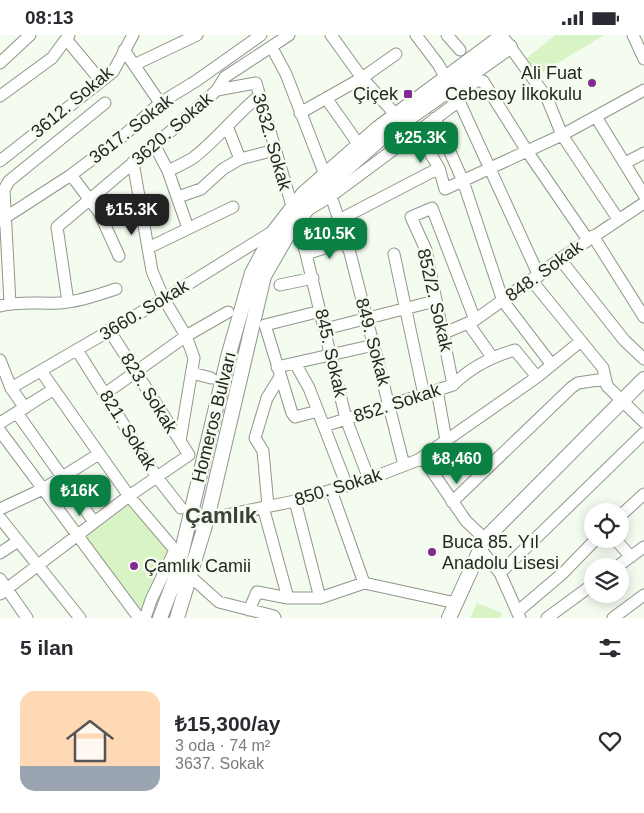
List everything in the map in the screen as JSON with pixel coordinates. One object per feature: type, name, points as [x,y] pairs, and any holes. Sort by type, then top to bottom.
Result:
[{"type":"main road","points":[[258,275],[298,214],[303,194],[396,115],[504,39]]},
{"type":"main road","points":[[258,275],[276,231],[298,214],[385,135],[504,39]]},
{"type":"main road","name":"Homeros Bulvarı","points":[[177,618],[191,577],[207,519],[258,275]]},
{"type":"main road","name":"Homeros Bulvarı","points":[[160,618],[176,576],[228,357],[258,275]]},
{"type":"main road","points":[[449,618],[482,544],[644,379]]},
{"type":"main road","points":[[175,550],[187,532]]},
{"type":"street","points":[[0,63],[30,35]]},
{"type":"street","name":"3612. Sokak","points":[[0,161],[113,72],[133,35]]},
{"type":"street","points":[[134,65],[197,35]]},
{"type":"street","name":"3617. Sokak","points":[[2,220],[71,175],[123,137],[160,103],[196,81],[261,35]]},
{"type":"street","name":"3620. Sokak","points":[[68,301],[57,227],[217,90],[225,77],[254,57],[272,48],[289,35]]},
{"type":"street","points":[[331,35],[362,78],[396,115]]},
{"type":"street","points":[[416,35],[446,78]]},
{"type":"street","points":[[447,35],[460,50]]},
{"type":"street","points":[[633,35],[644,59]]},
{"type":"street","points":[[0,96],[52,59],[68,37],[101,81]]},
{"type":"street","points":[[504,39],[547,99],[562,135],[618,219]]},
{"type":"street","points":[[272,48],[286,74],[325,175]]},
{"type":"street","points":[[124,50],[160,103]]},
{"type":"street","points":[[300,113],[362,78],[396,53]]},
{"type":"street","points":[[298,214],[331,196],[459,101],[475,81],[483,81],[527,151],[591,238],[644,317]]},
{"type":"street","name":"3632. Sokak","points":[[217,90],[256,83],[275,150],[298,214],[306,254]]},
{"type":"street","points":[[417,131],[439,168],[445,189],[562,135],[644,90]]},
{"type":"street","points":[[168,171],[191,159],[227,126],[236,115],[260,96]]},
{"type":"street","points":[[326,98],[359,145]]},
{"type":"street","points":[[459,101],[491,168],[536,278],[580,341],[603,368],[606,386],[644,422]]},
{"type":"street","points":[[106,103],[9,181],[4,190],[2,220],[5,304],[68,301],[88,298],[116,289]]},
{"type":"street","points":[[596,117],[644,195]]},
{"type":"street","points":[[434,118],[463,181],[503,301],[552,365]]},
{"type":"street","points":[[227,126],[240,159]]},
{"type":"street","points":[[154,144],[168,171],[188,228]]},
{"type":"street","points":[[178,197],[201,189],[223,169],[240,159],[275,150]]},
{"type":"street","points":[[625,163],[644,153]]},
{"type":"street","points":[[133,162],[152,271],[164,299],[186,336],[194,358],[180,441]]},
{"type":"street","points":[[339,220],[439,168]]},
{"type":"street","points":[[71,175],[99,212],[119,256]]},
{"type":"street","name":"849. Sokak","points":[[331,196],[346,241],[404,465]]},
{"type":"street","name":"848. Sokak","points":[[442,334],[472,322],[560,259],[644,203]]},
{"type":"street","points":[[148,248],[233,207]]},
{"type":"street","name":"852/2. Sokak","points":[[454,385],[435,301],[426,250],[411,217],[432,208],[472,322]]},
{"type":"street","name":"3660. Sokak","points":[[12,388],[276,231]]},
{"type":"street","points":[[306,254],[346,241]]},
{"type":"street","name":"845. Sokak","points":[[306,254],[346,419],[369,479]]},
{"type":"street","points":[[394,254],[424,395]]},
{"type":"street","points":[[560,259],[624,340],[644,359]]},
{"type":"street","points":[[280,285],[313,278]]},
{"type":"street","points":[[324,329],[435,301]]},
{"type":"street","points":[[318,411],[295,417],[265,325],[321,311]]},
{"type":"street","points":[[106,393],[186,336],[228,312]]},
{"type":"street","points":[[472,322],[492,357]]},
{"type":"street","name":"823. Sokak","points":[[109,330],[189,455],[156,476]]},
{"type":"street","name":"850. Sokak","points":[[207,519],[295,501],[369,479],[418,460],[537,377],[580,341]]},
{"type":"street","points":[[288,598],[266,506],[263,451],[255,438],[267,398],[279,372],[295,363],[330,353],[374,345]]},
{"type":"street","name":"821. Sokak","points":[[77,350],[106,393],[156,476],[181,508]]},
{"type":"street","name":"852. Sokak","points":[[324,426],[454,385],[464,374],[492,357],[515,350],[537,377]]},
{"type":"street","points":[[0,360],[21,411],[62,478],[94,522]]},
{"type":"street","points":[[295,363],[309,388],[347,486]]},
{"type":"street","points":[[41,371],[129,495],[175,550],[151,600],[145,618]]},
{"type":"street","points":[[192,373],[211,378]]},
{"type":"street","points":[[452,502],[572,387],[578,383],[604,379]]},
{"type":"street","points":[[0,423],[54,389]]},
{"type":"street","points":[[438,390],[446,440]]},
{"type":"street","points":[[0,431],[139,618]]},
{"type":"street","points":[[500,573],[644,433]]},
{"type":"street","points":[[0,509],[43,489],[99,454]]},
{"type":"street","points":[[418,460],[425,461],[482,544],[500,573],[518,615],[587,548]]},
{"type":"street","points":[[27,618],[2,587],[156,476]]},
{"type":"street","points":[[332,490],[364,583]]},
{"type":"street","points":[[629,508],[644,494]]},
{"type":"street","points":[[295,501],[320,598]]},
{"type":"street","points":[[0,518],[80,618]]},
{"type":"street","points":[[0,553],[18,541]]},
{"type":"street","points":[[623,548],[631,557],[644,547]]},
{"type":"street","points":[[191,577],[219,602],[274,616],[275,618]]},
{"type":"street","points":[[249,610],[257,592],[288,598],[320,598],[364,583],[456,603]]},
{"type":"street","points":[[547,618],[584,591]]},
{"type":"street","points":[[613,618],[644,595]]},
{"type":"green space","points":[[556,35],[604,35],[535,77],[524,60]]},
{"type":"green space","points":[[129,496],[175,550],[145,618],[76,535]]},
{"type":"green space","points":[[477,603],[502,613],[500,618],[470,618]]},
{"type":"place","name":"Ali Fuat Cebesoy İlkokulu","points":[[592,83]]},
{"type":"place","name":"Çiçek","points":[[408,94]]},
{"type":"place","name":"Buca 85. Yıl Anadolu Lisesi","points":[[432,552]]},
{"type":"place","name":"Çamlık Camii","points":[[134,566]]},
{"type":"district","name":"Çamlık","points":[[221,515]]}]
